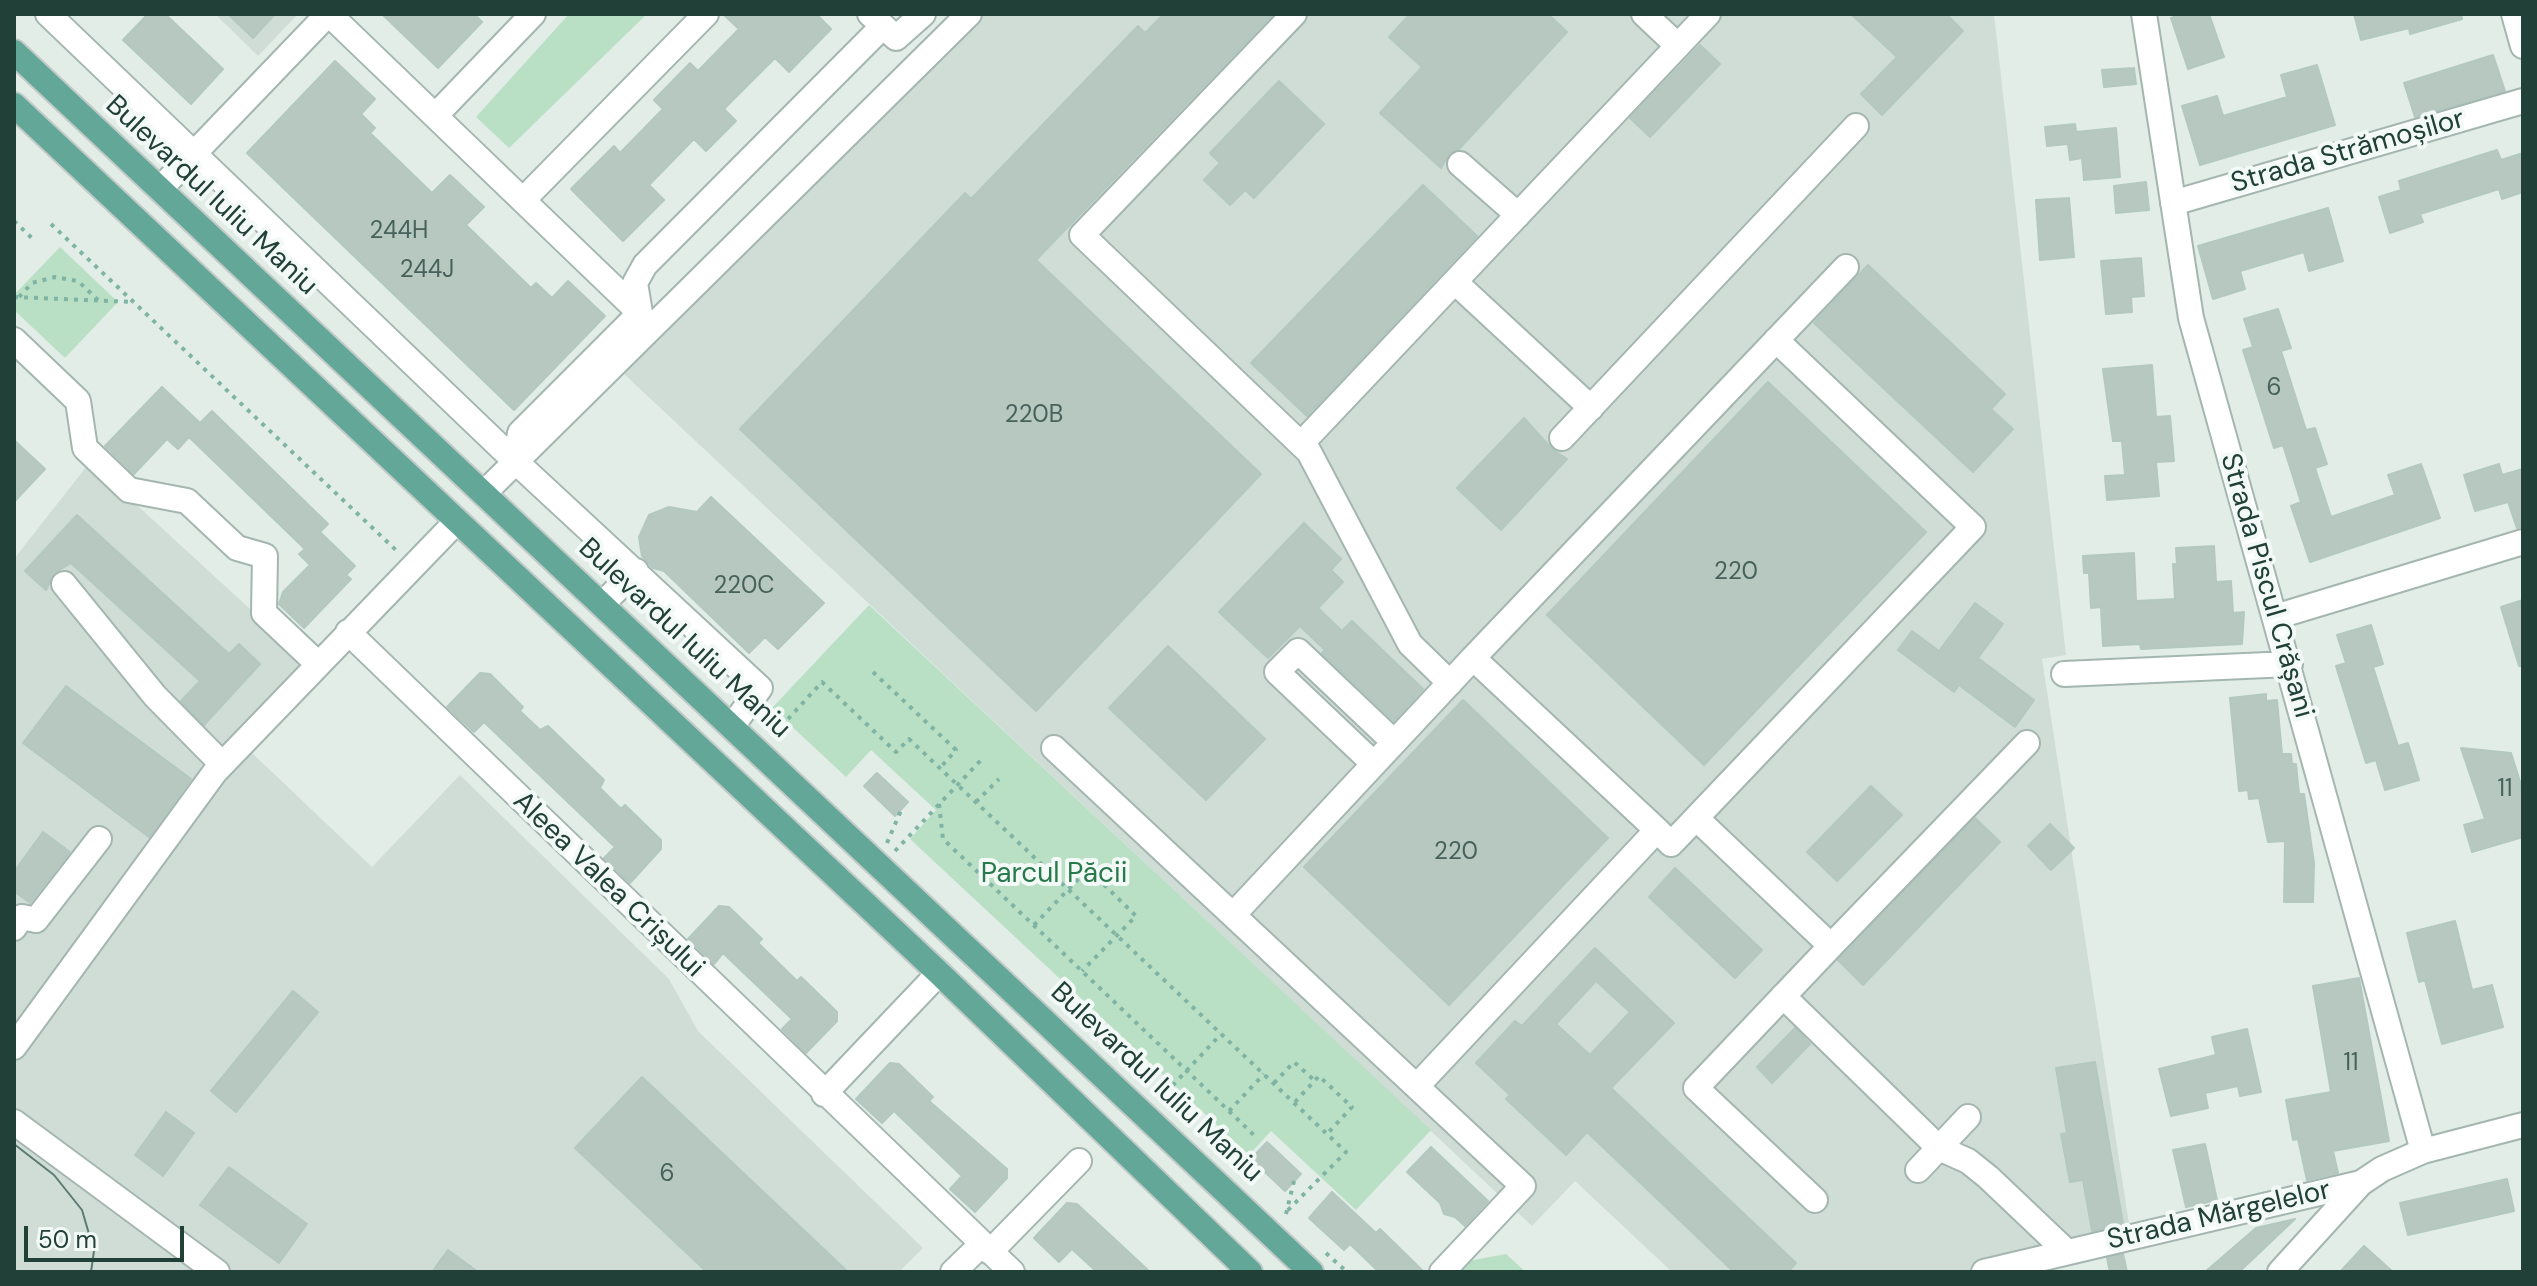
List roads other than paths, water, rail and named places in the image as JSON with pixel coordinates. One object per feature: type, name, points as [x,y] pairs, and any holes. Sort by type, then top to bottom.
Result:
[{"type":"main road","name":"Bulevardul Iuliu Maniu","points":[[14,52],[733,725],[1311,1272]]},
{"type":"main road","points":[[14,105],[939,973],[1241,1266]]},
{"type":"street","points":[[48,14],[515,461],[760,688],[733,725]]},
{"type":"street","points":[[160,189],[328,14],[640,313]]},
{"type":"street","points":[[435,116],[533,14]]},
{"type":"street","points":[[523,200],[706,14]]},
{"type":"street","points":[[640,313],[635,283],[645,265],[876,20],[896,38],[923,14]]},
{"type":"street","points":[[484,493],[969,14]]},
{"type":"street","points":[[1294,14],[1082,235],[1309,452],[1410,644],[1450,683]]},
{"type":"street","points":[[1644,14],[1678,46]]},
{"type":"street","points":[[1301,444],[1708,14]]},
{"type":"street","name":"Strada Piscul Crășani","points":[[2144,14],[2191,318],[2290,664],[2423,1151]]},
{"type":"street","points":[[2514,14],[2523,46]]},
{"type":"street","name":"Strada Strămoșilor","points":[[2173,203],[2523,101]]},
{"type":"street","points":[[1562,438],[1856,126]]},
{"type":"street","points":[[1460,164],[1518,215]]},
{"type":"street","points":[[1233,915],[1846,267]]},
{"type":"street","points":[[1455,282],[1591,408]]},
{"type":"street","points":[[515,461],[520,433],[640,313]]},
{"type":"street","points":[[14,340],[78,401],[85,448],[129,490],[187,501],[237,548],[265,556],[264,613],[318,664]]},
{"type":"street","points":[[1473,658],[1671,844],[1699,815],[1973,527],[1776,340]]},
{"type":"street","points":[[14,1047],[222,764],[457,521]]},
{"type":"street","points":[[2275,617],[2523,542]]},
{"type":"street","points":[[603,603],[636,571]]},
{"type":"street","points":[[64,584],[155,696],[222,764]]},
{"type":"street","name":"Aleea Valea Crișului","points":[[348,632],[1012,1272]]},
{"type":"street","points":[[1374,764],[1277,672],[1298,651],[1394,742]]},
{"type":"street","points":[[2064,674],[2290,664]]},
{"type":"street","points":[[1815,1200],[1696,1088],[2027,743]]},
{"type":"street","points":[[1054,748],[1523,1186],[1442,1272]]},
{"type":"street","points":[[1699,815],[1696,818],[1831,946]]},
{"type":"street","points":[[1417,1086],[1657,830]]},
{"type":"street","points":[[14,928],[22,917],[36,920],[99,839]]},
{"type":"street","points":[[824,1094],[939,973]]},
{"type":"street","points":[[1783,996],[1939,1148],[1957,1154],[1988,1177],[2067,1252]]},
{"type":"street","points":[[1918,1170],[1968,1117]]},
{"type":"street","points":[[14,1122],[217,1272]]},
{"type":"street","name":"Strada Mărgelelor","points":[[2280,1272],[2361,1183],[2399,1159],[2523,1125]]},
{"type":"street","points":[[953,1272],[986,1248],[1079,1161]]},
{"type":"street","name":"Strada Mărgelelor","points":[[1984,1272],[2361,1183]]},
{"type":"street","points":[[176,1243],[204,1272]]},
{"type":"tram line","points":[[14,1144],[54,1175],[82,1210],[94,1251],[91,1272]]},
{"type":"park label","name":"Parcul Păcii","points":[[1054,875]]}]
